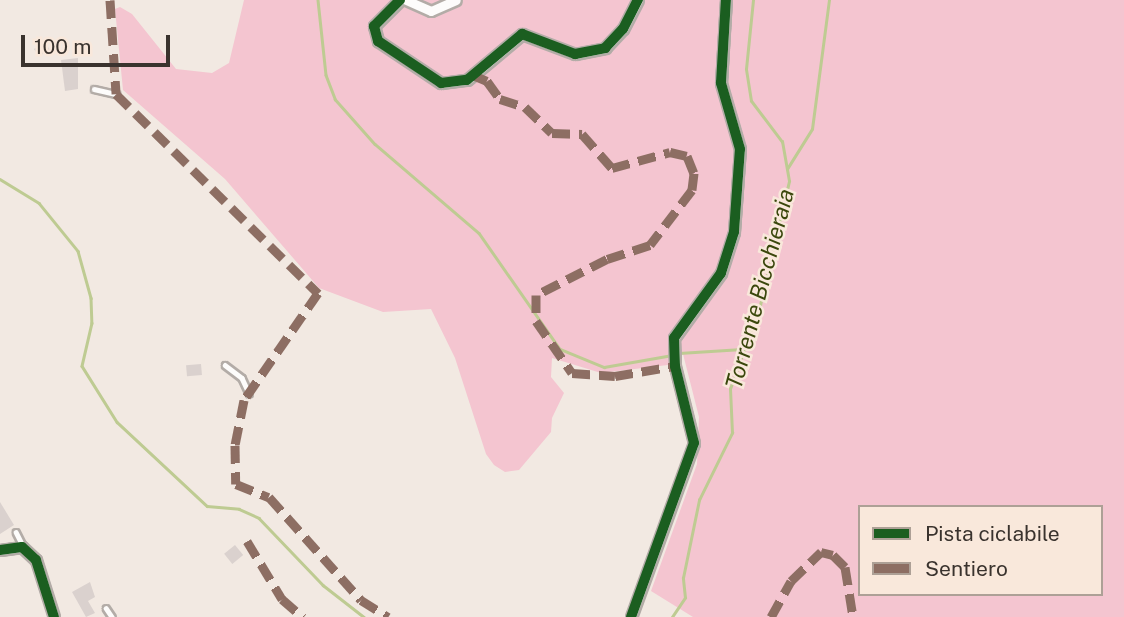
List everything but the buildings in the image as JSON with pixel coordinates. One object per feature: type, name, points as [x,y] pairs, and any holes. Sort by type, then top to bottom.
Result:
[{"type":"street","points":[[400,0],[374,26],[378,41],[441,83],[467,80],[522,34],[575,54],[605,48],[623,29],[638,0]]},
{"type":"street","points":[[407,0],[431,11],[456,0]]},
{"type":"street","points":[[631,617],[694,443],[675,366],[674,338],[721,273],[734,232],[740,149],[721,83],[726,0]]},
{"type":"street","points":[[0,550],[24,549],[41,567],[54,617]]},
{"type":"lane","points":[[94,89],[116,94]]},
{"type":"lane","points":[[225,365],[247,383],[249,393]]},
{"type":"lane","points":[[16,532],[24,549]]},
{"type":"lane","points":[[106,608],[112,617]]},
{"type":"shaded area","points":[[244,0],[1124,0],[1124,617],[693,617],[651,591],[697,464],[699,417],[683,354],[668,365],[601,373],[552,358],[551,377],[564,393],[552,418],[551,432],[519,470],[505,472],[494,465],[486,454],[455,358],[431,309],[383,312],[319,288],[225,179],[123,90],[115,9],[120,7],[132,14],[176,69],[212,73],[229,63]]},
{"type":"waterway","points":[[318,0],[326,75],[335,99],[375,144],[479,233],[560,349],[604,367],[672,355]]},
{"type":"waterway","name":"Torrente Bicchieraia","points":[[672,617],[685,598],[683,578],[699,500],[732,433],[730,389],[760,305],[789,181],[782,142],[751,101],[746,69],[753,0]]},
{"type":"waterway","points":[[787,169],[812,129],[829,0]]},
{"type":"waterway","points":[[0,179],[39,203],[78,251],[91,298],[92,323],[82,366],[117,422],[207,506],[239,509],[259,518],[323,585],[364,617]]},
{"type":"waterway","points":[[679,353],[742,349]]},
{"type":"marked path","points":[[110,0],[116,94],[318,293],[244,400],[235,445],[236,484],[269,497],[361,600],[388,617]]},
{"type":"marked path","points":[[473,75],[487,81],[500,99],[525,107],[552,133],[582,134],[612,168],[670,152],[687,156],[694,173],[692,190],[650,245],[607,259],[536,295],[536,321],[572,373],[615,376],[675,366]]},
{"type":"marked path","points":[[247,541],[282,599],[303,617]]},
{"type":"marked path","points":[[771,617],[791,581],[821,552],[833,555],[845,567],[853,617]]},
{"type":"cycle path","points":[[400,0],[374,26],[378,41],[441,83],[467,80],[522,34],[575,54],[605,48],[623,29],[638,0]]},
{"type":"cycle path","points":[[631,617],[694,443],[675,366],[674,338],[721,273],[734,232],[740,149],[721,83],[726,0]]},
{"type":"cycle path","points":[[0,550],[22,547],[36,560],[54,617]]}]
